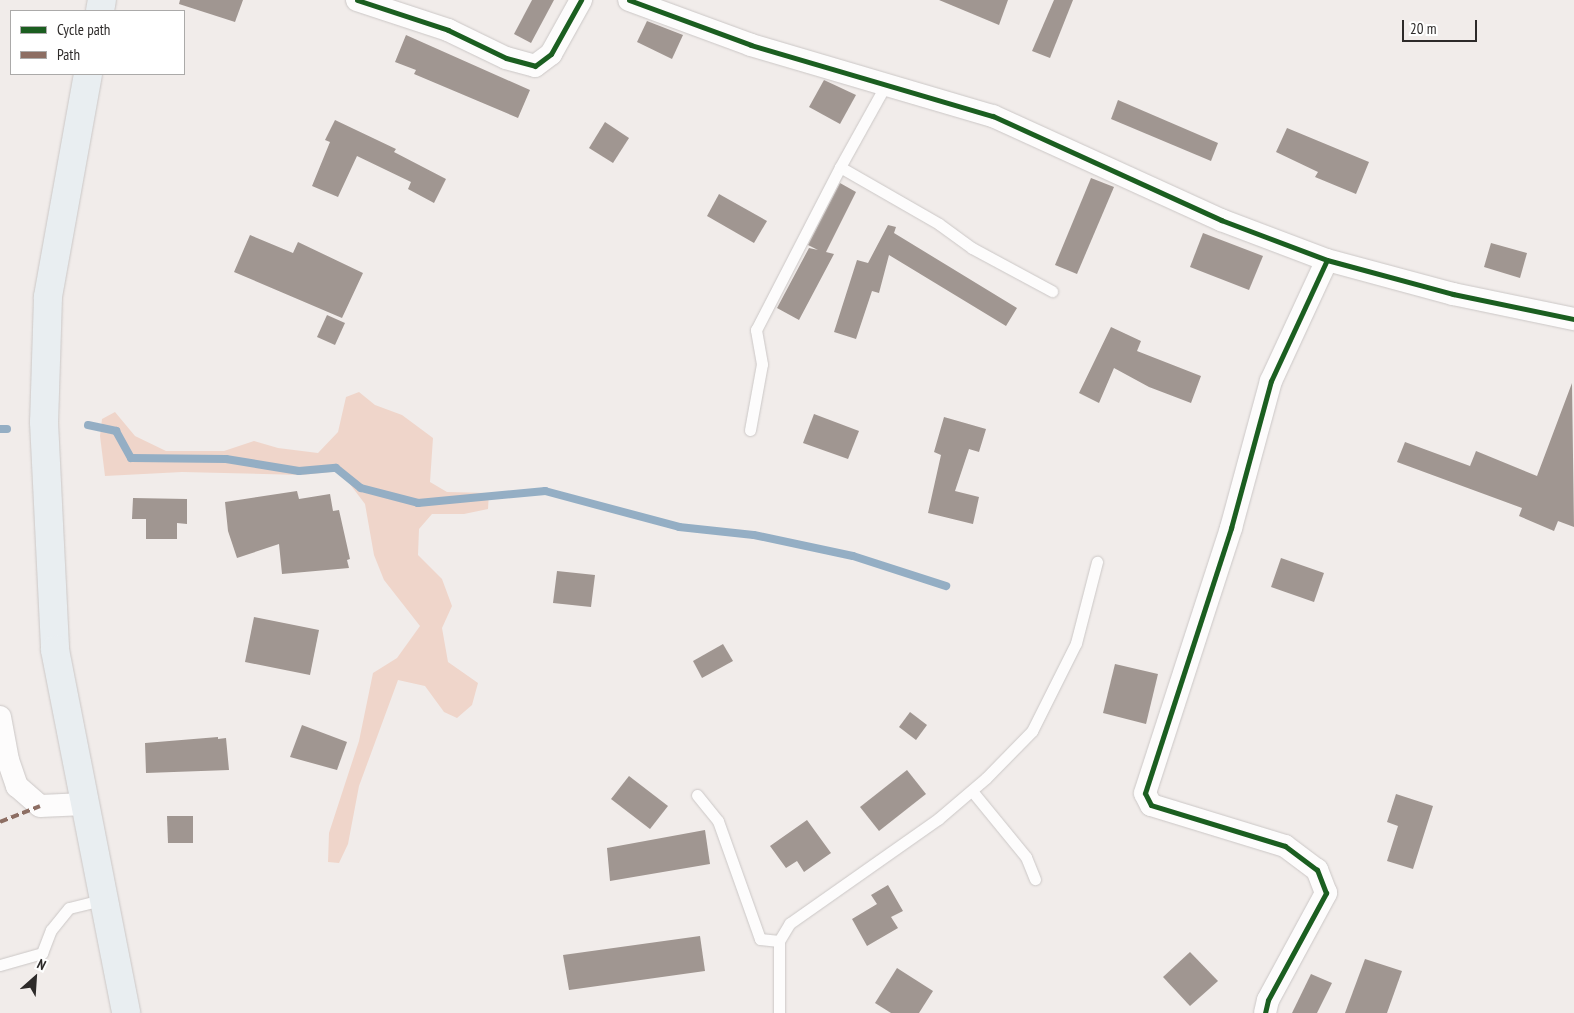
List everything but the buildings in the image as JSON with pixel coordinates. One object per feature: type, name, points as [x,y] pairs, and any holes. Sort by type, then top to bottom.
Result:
[{"type":"main road","points":[[88,75],[48,298],[44,422],[55,650],[126,1013]]},
{"type":"street","points":[[357,0],[448,30],[506,58],[535,66],[551,54],[581,0]]},
{"type":"street","points":[[629,0],[751,45],[993,116],[1221,220],[1327,260],[1453,294],[1574,319]]},
{"type":"street","points":[[1265,1013],[1268,1000],[1326,893],[1317,870],[1285,846],[1151,805],[1145,793],[1231,528],[1271,381],[1327,260]]},
{"type":"street","points":[[0,717],[8,760],[17,786],[40,806],[85,804]]},
{"type":"lane","points":[[750,430],[762,364],[756,330],[840,166],[886,86]]},
{"type":"lane","points":[[840,166],[939,224],[972,248],[1052,291]]},
{"type":"lane","points":[[779,1013],[779,941],[790,924],[875,866],[972,791],[1032,731],[1076,643],[1097,562]]},
{"type":"lane","points":[[972,791],[1026,856],[1035,879]]},
{"type":"lane","points":[[697,795],[718,821],[760,939],[779,941]]},
{"type":"lane","points":[[0,965],[42,953],[51,930],[69,908],[104,899]]},
{"type":"shaded area","points":[[359,392],[375,405],[402,415],[433,438],[430,482],[447,492],[489,493],[488,509],[464,514],[432,514],[419,529],[418,555],[442,579],[452,606],[442,628],[448,662],[478,683],[472,705],[457,718],[444,712],[425,686],[398,680],[359,786],[348,844],[339,863],[328,862],[329,833],[359,741],[373,673],[397,658],[420,626],[384,580],[374,555],[365,504],[340,471],[302,475],[182,472],[105,476],[100,436],[102,419],[115,412],[135,436],[166,451],[224,451],[254,441],[278,448],[318,453],[338,432],[346,397]]},
{"type":"waterway","points":[[88,425],[116,431],[131,458],[226,459],[299,471],[336,468],[361,488],[418,503],[545,491],[679,527],[754,535],[853,556],[946,586]]},
{"type":"waterway","points":[[0,429],[7,429]]},
{"type":"marked path","points":[[0,822],[40,806]]},
{"type":"cycle path","points":[[357,0],[448,30],[506,58],[535,66],[551,54],[581,0]]},
{"type":"cycle path","points":[[629,0],[751,45],[993,116],[1221,220],[1327,260],[1453,294],[1574,319]]},
{"type":"cycle path","points":[[1265,1013],[1268,1000],[1326,893],[1317,870],[1285,846],[1151,805],[1145,793],[1231,528],[1271,381],[1327,260]]}]
